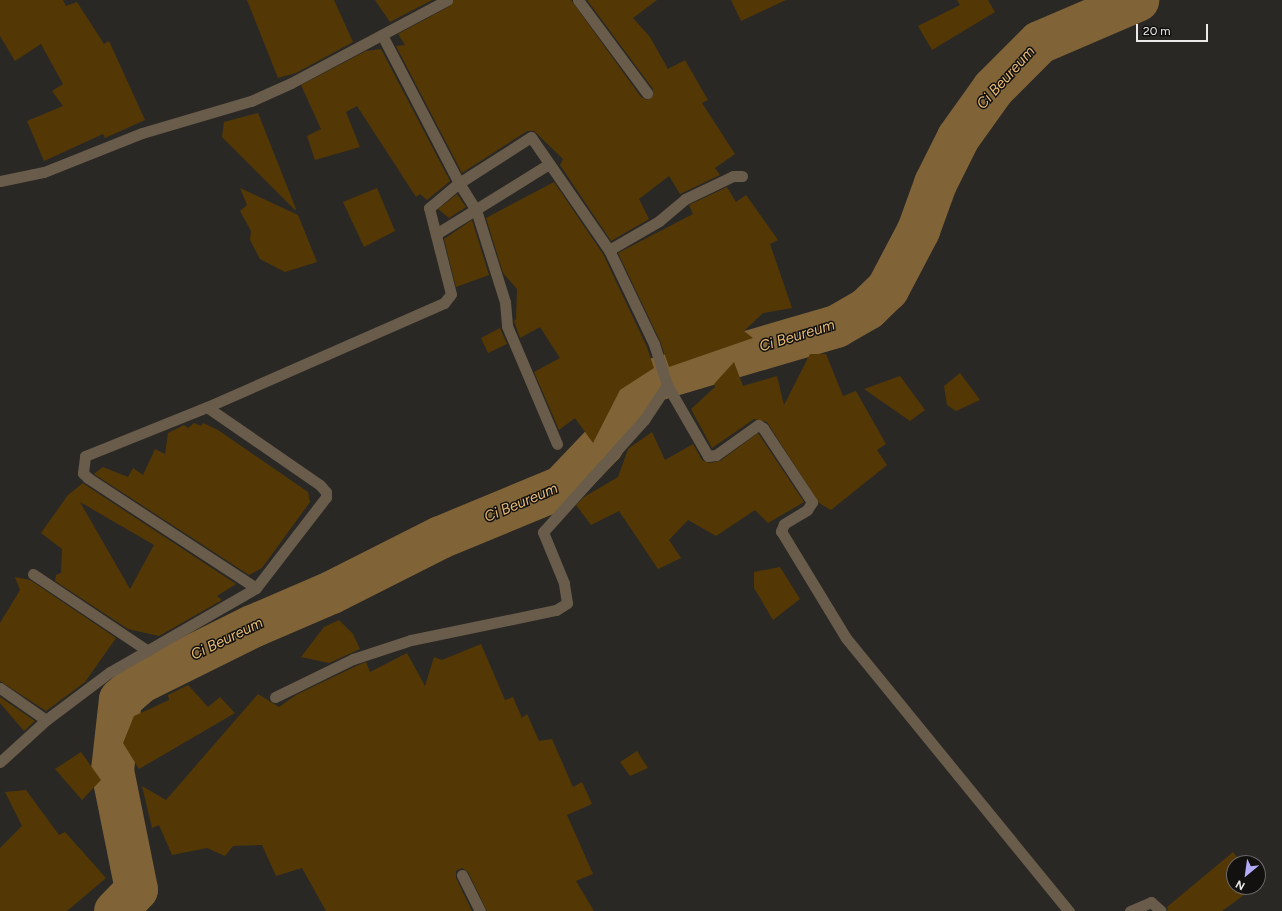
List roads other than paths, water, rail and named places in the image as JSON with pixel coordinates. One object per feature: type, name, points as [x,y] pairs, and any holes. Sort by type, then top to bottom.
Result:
[{"type":"street","points":[[0,181],[44,172],[142,133],[251,100],[382,35],[447,0]]},
{"type":"street","points":[[578,0],[647,92]]},
{"type":"street","points":[[382,35],[459,183],[476,210],[506,302],[508,326],[557,444]]},
{"type":"street","points":[[256,588],[83,473],[84,456],[207,407],[444,303],[451,294],[429,208],[459,183],[531,137],[609,250],[654,344],[667,382],[686,422],[709,456],[716,455],[758,425],[763,428],[812,502],[807,510],[784,524],[781,531],[846,638],[1069,911]]},
{"type":"street","points":[[436,234],[549,164]]},
{"type":"street","points":[[609,250],[659,221],[685,199],[733,176],[742,176]]},
{"type":"street","points":[[275,697],[368,654],[411,640],[556,610],[567,603],[564,583],[543,532],[644,420],[667,382]]},
{"type":"street","points":[[0,762],[46,720],[110,672],[256,588],[326,498],[326,492],[207,407]]},
{"type":"street","points":[[33,574],[148,651]]},
{"type":"street","points":[[0,688],[46,720]]},
{"type":"street","points":[[462,875],[480,911]]},
{"type":"street","points":[[1130,911],[1151,902],[1162,911]]},
{"type":"waterway","name":"Ci Beureum","points":[[115,911],[136,889],[112,770],[120,699],[141,681],[252,626],[331,592],[440,537],[561,487],[602,444],[628,401],[652,380],[836,326],[867,308],[887,289],[918,230],[935,183],[958,137],[993,88],[1039,42],[1137,0]]}]
